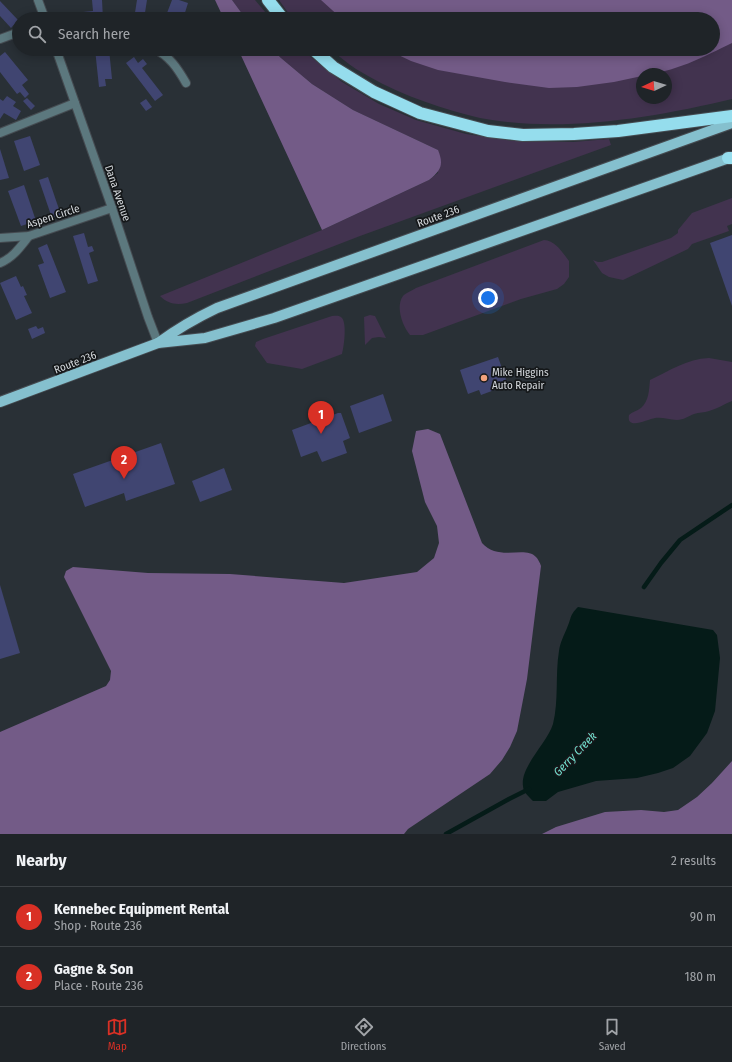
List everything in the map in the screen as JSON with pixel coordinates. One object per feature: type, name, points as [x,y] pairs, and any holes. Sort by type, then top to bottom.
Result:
[{"type":"highway","points":[[268,0],[278,12]]},
{"type":"highway","points":[[321,56],[333,67],[374,92],[420,113],[488,130],[523,135],[574,134],[618,131],[732,116]]},
{"type":"main road","name":"Route 236","points":[[158,343],[177,329],[217,308],[732,123]]},
{"type":"main road","name":"Route 236","points":[[0,402],[158,343],[205,338],[274,318],[731,158]]},
{"type":"street","points":[[38,0],[42,12]]},
{"type":"street","points":[[0,39],[12,35]]},
{"type":"street","name":"Dana Avenue","points":[[58,56],[158,343]]},
{"type":"street","points":[[164,56],[174,64],[186,83]]},
{"type":"street","points":[[0,134],[75,103]]},
{"type":"street","name":"Aspen Circle","points":[[0,238],[29,236],[112,208]]},
{"type":"street","points":[[0,263],[10,257],[29,236]]},
{"type":"shaded area","points":[[215,0],[232,0],[241,12],[221,12]]},
{"type":"shaded area","points":[[232,0],[255,0],[265,12],[241,12]]},
{"type":"shaded area","points":[[279,0],[732,0],[732,99],[703,106],[674,112],[612,121],[551,124],[521,123],[483,119],[439,107],[382,84],[338,56],[720,56],[720,12],[288,12]]},
{"type":"shaded area","points":[[321,0],[732,0],[732,43],[720,49],[720,12],[334,12]]},
{"type":"shaded area","points":[[241,56],[279,56],[312,84],[353,110],[438,150],[441,160],[440,167],[429,180],[322,230]]},
{"type":"shaded area","points":[[279,56],[310,56],[342,82],[379,104],[416,120],[466,134],[514,141],[573,142],[609,139],[611,145],[360,236],[187,303],[176,304],[169,302],[160,296],[322,230],[429,180],[438,173],[438,150],[353,110],[312,84]]},
{"type":"shaded area","points":[[401,56],[704,56],[672,69],[672,68],[636,68],[636,77],[577,87],[549,88],[438,70]]},
{"type":"shaded area","points":[[732,198],[732,224],[727,226],[729,231],[692,244],[688,249],[623,280],[609,277],[602,273],[593,260],[602,262],[671,238],[678,233],[678,230],[692,213]]},
{"type":"shaded area","points":[[544,240],[552,242],[569,261],[569,277],[564,284],[557,289],[521,299],[423,335],[410,335],[407,331],[400,311],[401,301],[405,294],[416,288]]},
{"type":"shaded area","points":[[370,315],[375,316],[386,338],[372,338],[365,345],[364,317]]},
{"type":"shaded area","points":[[332,316],[340,316],[344,321],[345,336],[342,354],[302,369],[267,363],[255,346],[256,342],[263,339]]},
{"type":"shaded area","points":[[709,358],[732,362],[732,401],[712,410],[696,413],[679,420],[658,418],[634,423],[629,420],[629,415],[641,408],[646,402],[650,380],[686,363]]},
{"type":"shaded area","points":[[428,429],[440,434],[482,543],[489,549],[496,552],[525,552],[531,554],[537,558],[541,566],[527,679],[517,731],[502,760],[490,774],[408,829],[404,834],[0,834],[0,732],[106,686],[110,680],[111,671],[64,577],[66,571],[73,567],[148,573],[230,574],[344,583],[417,572],[434,558],[439,543],[437,526],[425,502],[412,451],[416,431]]},
{"type":"shaded area","points":[[732,761],[732,834],[542,834],[556,827],[605,812],[641,810],[664,812],[678,810],[697,797]]},
{"type":"water","points":[[578,607],[713,630],[717,635],[720,658],[715,711],[707,733],[690,756],[673,768],[637,778],[596,781],[558,792],[546,801],[533,801],[524,790],[523,779],[530,763],[553,724],[556,706],[557,669],[560,648],[572,615]]},
{"type":"building","points":[[92,0],[102,0],[103,12],[83,12],[93,11]]},
{"type":"building","points":[[137,0],[147,0],[145,12],[135,12]]},
{"type":"building","points":[[172,0],[179,0],[188,3],[185,12],[167,12]]},
{"type":"building","points":[[0,1],[12,14],[11,28],[0,16]]},
{"type":"building","points":[[5,52],[28,80],[22,85],[29,94],[25,98],[20,92],[17,94],[0,72],[0,56]]},
{"type":"building","points":[[96,56],[110,56],[112,79],[105,79],[106,86],[99,87]]},
{"type":"building","points":[[134,57],[138,63],[143,59],[147,64],[142,68],[163,95],[155,101],[126,63]]},
{"type":"building","points":[[7,96],[16,102],[13,106],[21,111],[16,120],[4,113],[0,119],[0,99],[3,101]]},
{"type":"building","points":[[27,98],[35,106],[31,110],[23,101]]},
{"type":"building","points":[[146,99],[152,107],[146,111],[140,103]]},
{"type":"building","points":[[30,136],[40,165],[24,171],[14,141]]},
{"type":"building","points":[[0,149],[9,178],[0,180]]},
{"type":"building","points":[[48,177],[61,215],[52,218],[39,180]]},
{"type":"building","points":[[24,185],[36,221],[21,226],[8,191]]},
{"type":"building","points":[[84,233],[88,247],[92,246],[94,251],[89,253],[98,281],[88,284],[73,236]]},
{"type":"building","points":[[732,235],[732,306],[710,243]]},
{"type":"building","points":[[47,244],[66,292],[50,298],[38,265],[44,263],[38,248]]},
{"type":"building","points":[[16,276],[27,295],[24,296],[32,313],[16,320],[0,283]]},
{"type":"building","points":[[36,326],[38,329],[43,327],[45,333],[32,339],[28,329]]},
{"type":"building","name":"Mike Higgins Auto Repair","points":[[498,357],[508,385],[481,395],[479,390],[468,394],[460,370]]},
{"type":"building","points":[[383,394],[392,421],[359,433],[350,406]]},
{"type":"building","points":[[341,413],[350,438],[343,441],[347,453],[322,462],[317,451],[301,457],[292,430]]},
{"type":"building","points":[[161,443],[175,484],[126,501],[124,493],[85,507],[73,474]]},
{"type":"building","points":[[224,468],[232,490],[200,502],[192,481]]},
{"type":"building","points":[[0,585],[20,653],[0,659]]},
{"type":"waterway","name":"Gerry Creek","points":[[644,587],[680,540],[732,505]]},
{"type":"waterway","name":"Gerry Creek","points":[[446,834],[529,789]]},
{"type":"place","name":"Mike Higgins Auto Repair","points":[[484,378]]},
{"type":"place","name":"Kennebec Equipment Rental","points":[[321,434]]},
{"type":"place","name":"Gagne & Son","points":[[124,479]]}]
